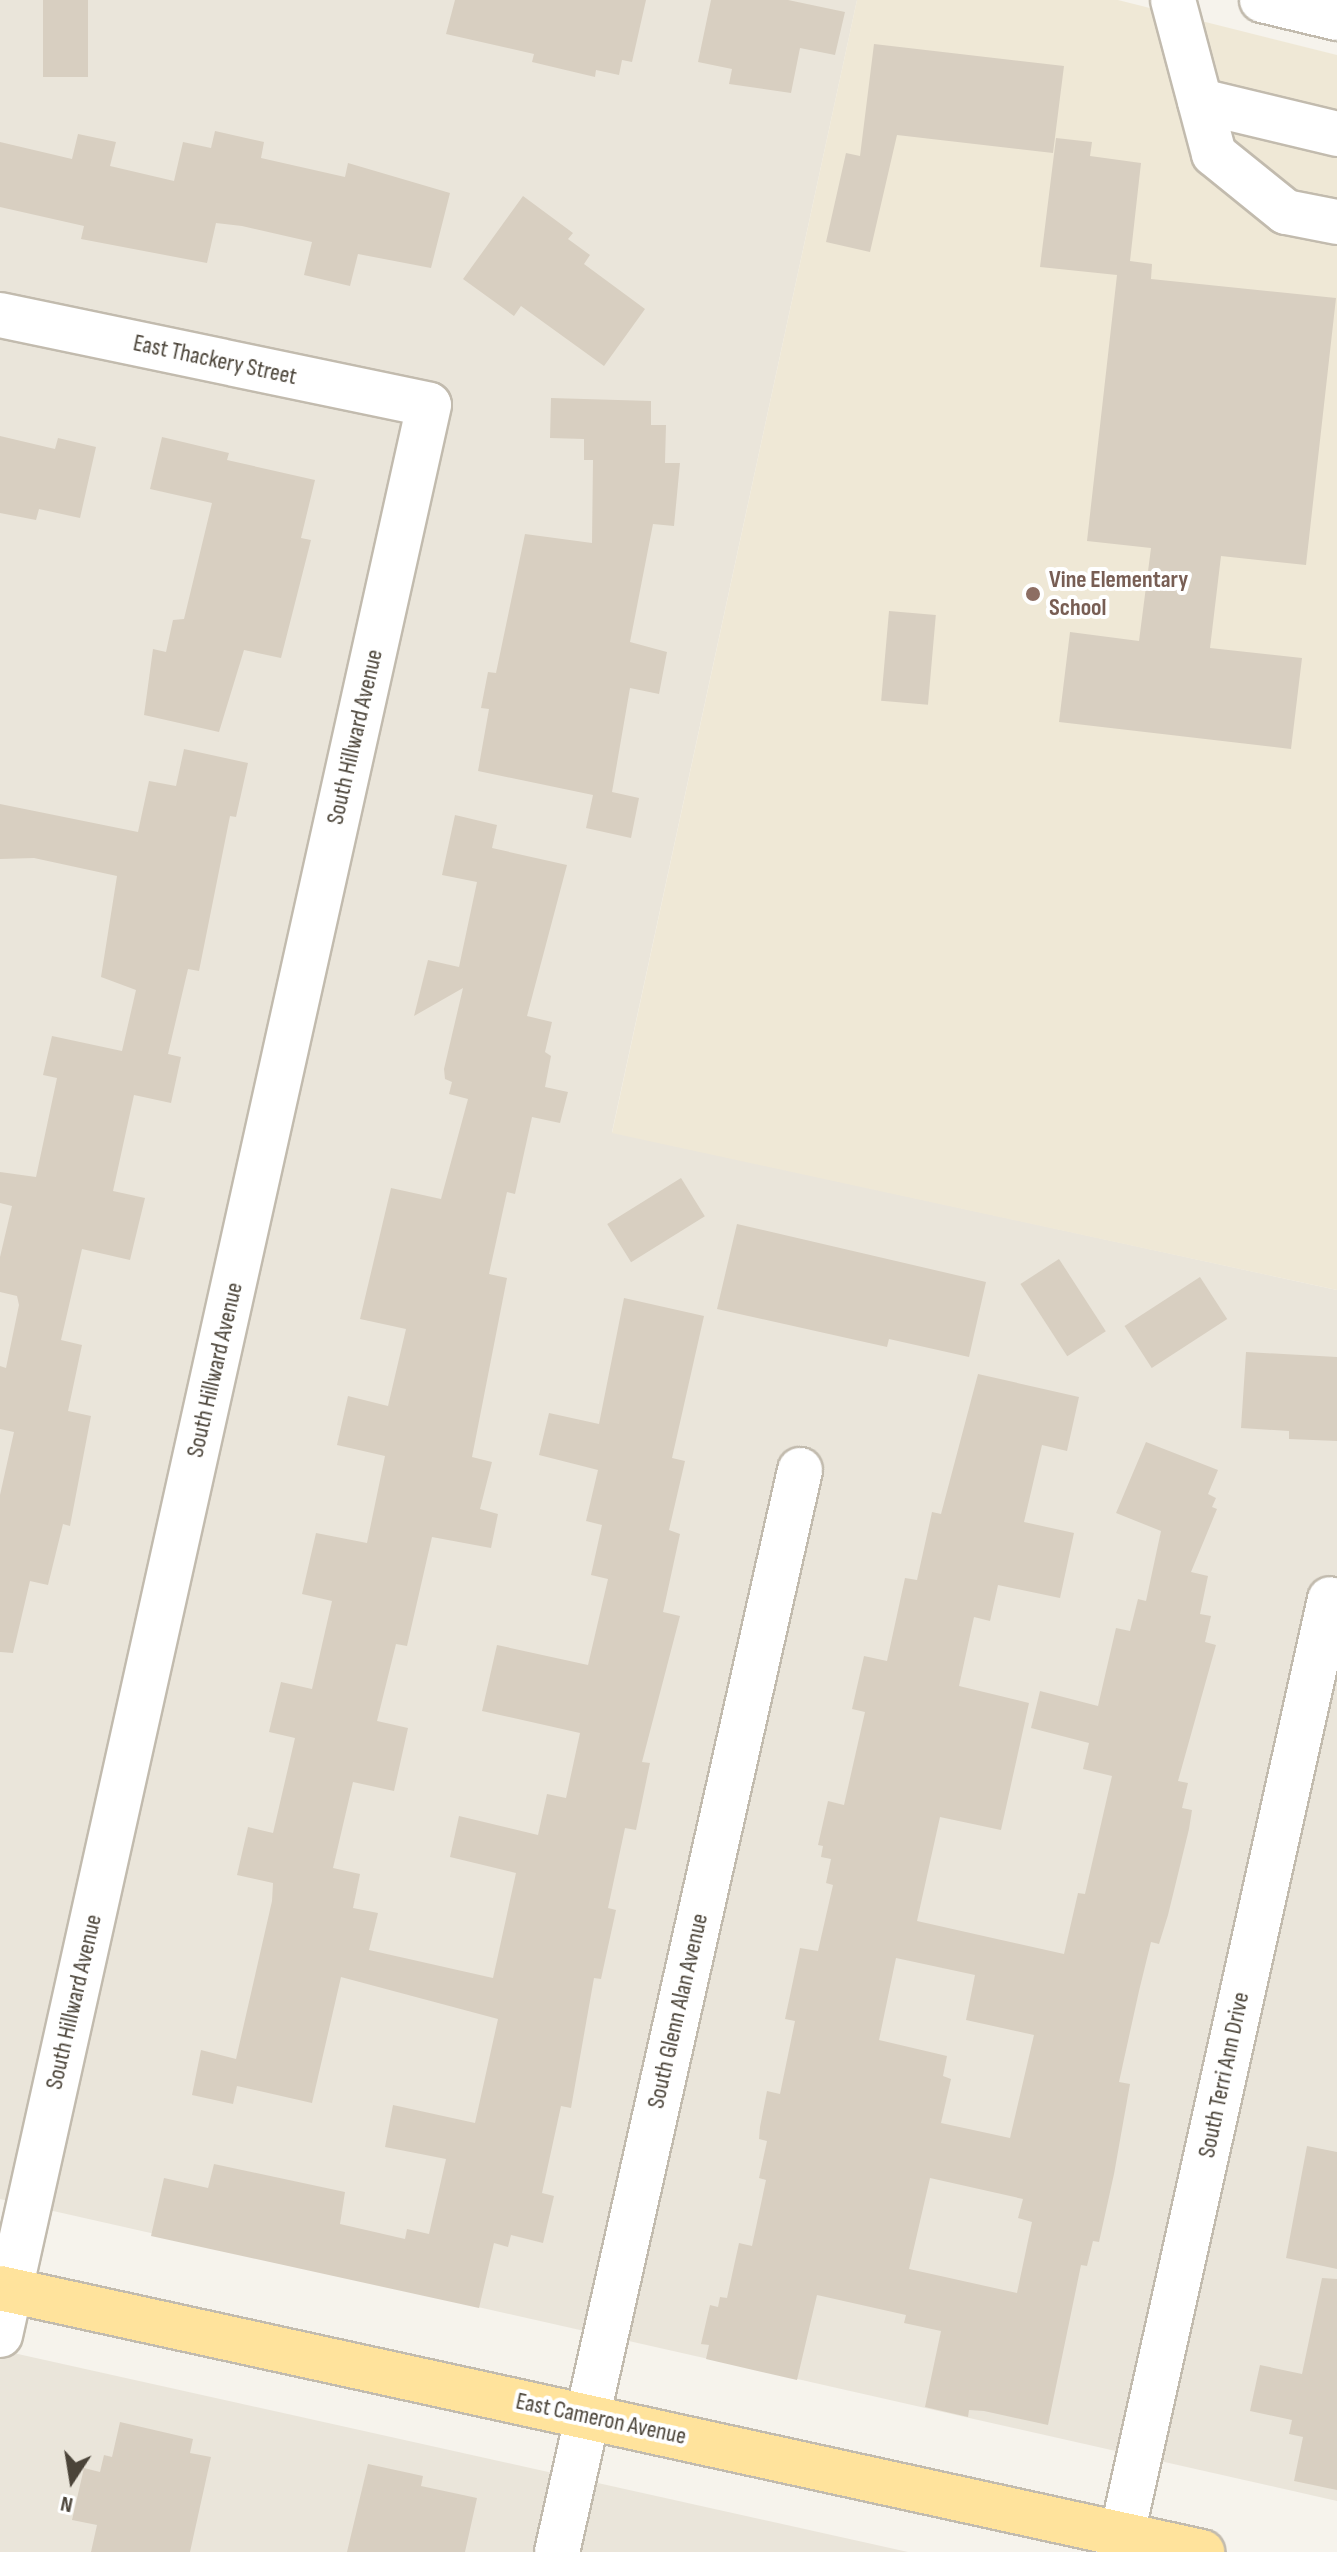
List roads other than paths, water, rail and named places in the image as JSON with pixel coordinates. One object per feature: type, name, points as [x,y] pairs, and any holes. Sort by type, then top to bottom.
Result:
[{"type":"main road","name":"East Cameron Avenue","points":[[5,2289],[586,2415],[1120,2543],[1202,2552]]},
{"type":"street","points":[[1173,0],[1214,154],[1286,212],[1337,222]]},
{"type":"street","points":[[1262,0],[1337,18]]},
{"type":"street","points":[[1200,101],[1337,134]]},
{"type":"street","name":"East Thackery Street","points":[[0,315],[429,405]]},
{"type":"street","name":"South Hillward Avenue","points":[[0,2335],[5,2289],[429,405]]},
{"type":"street","name":"South Glenn Alan Avenue","points":[[557,2552],[800,1470]]},
{"type":"street","name":"South Terri Ann Drive","points":[[1120,2543],[1330,1599]]},
{"type":"place","name":"Vine Elementary School","points":[[1033,594]]}]
